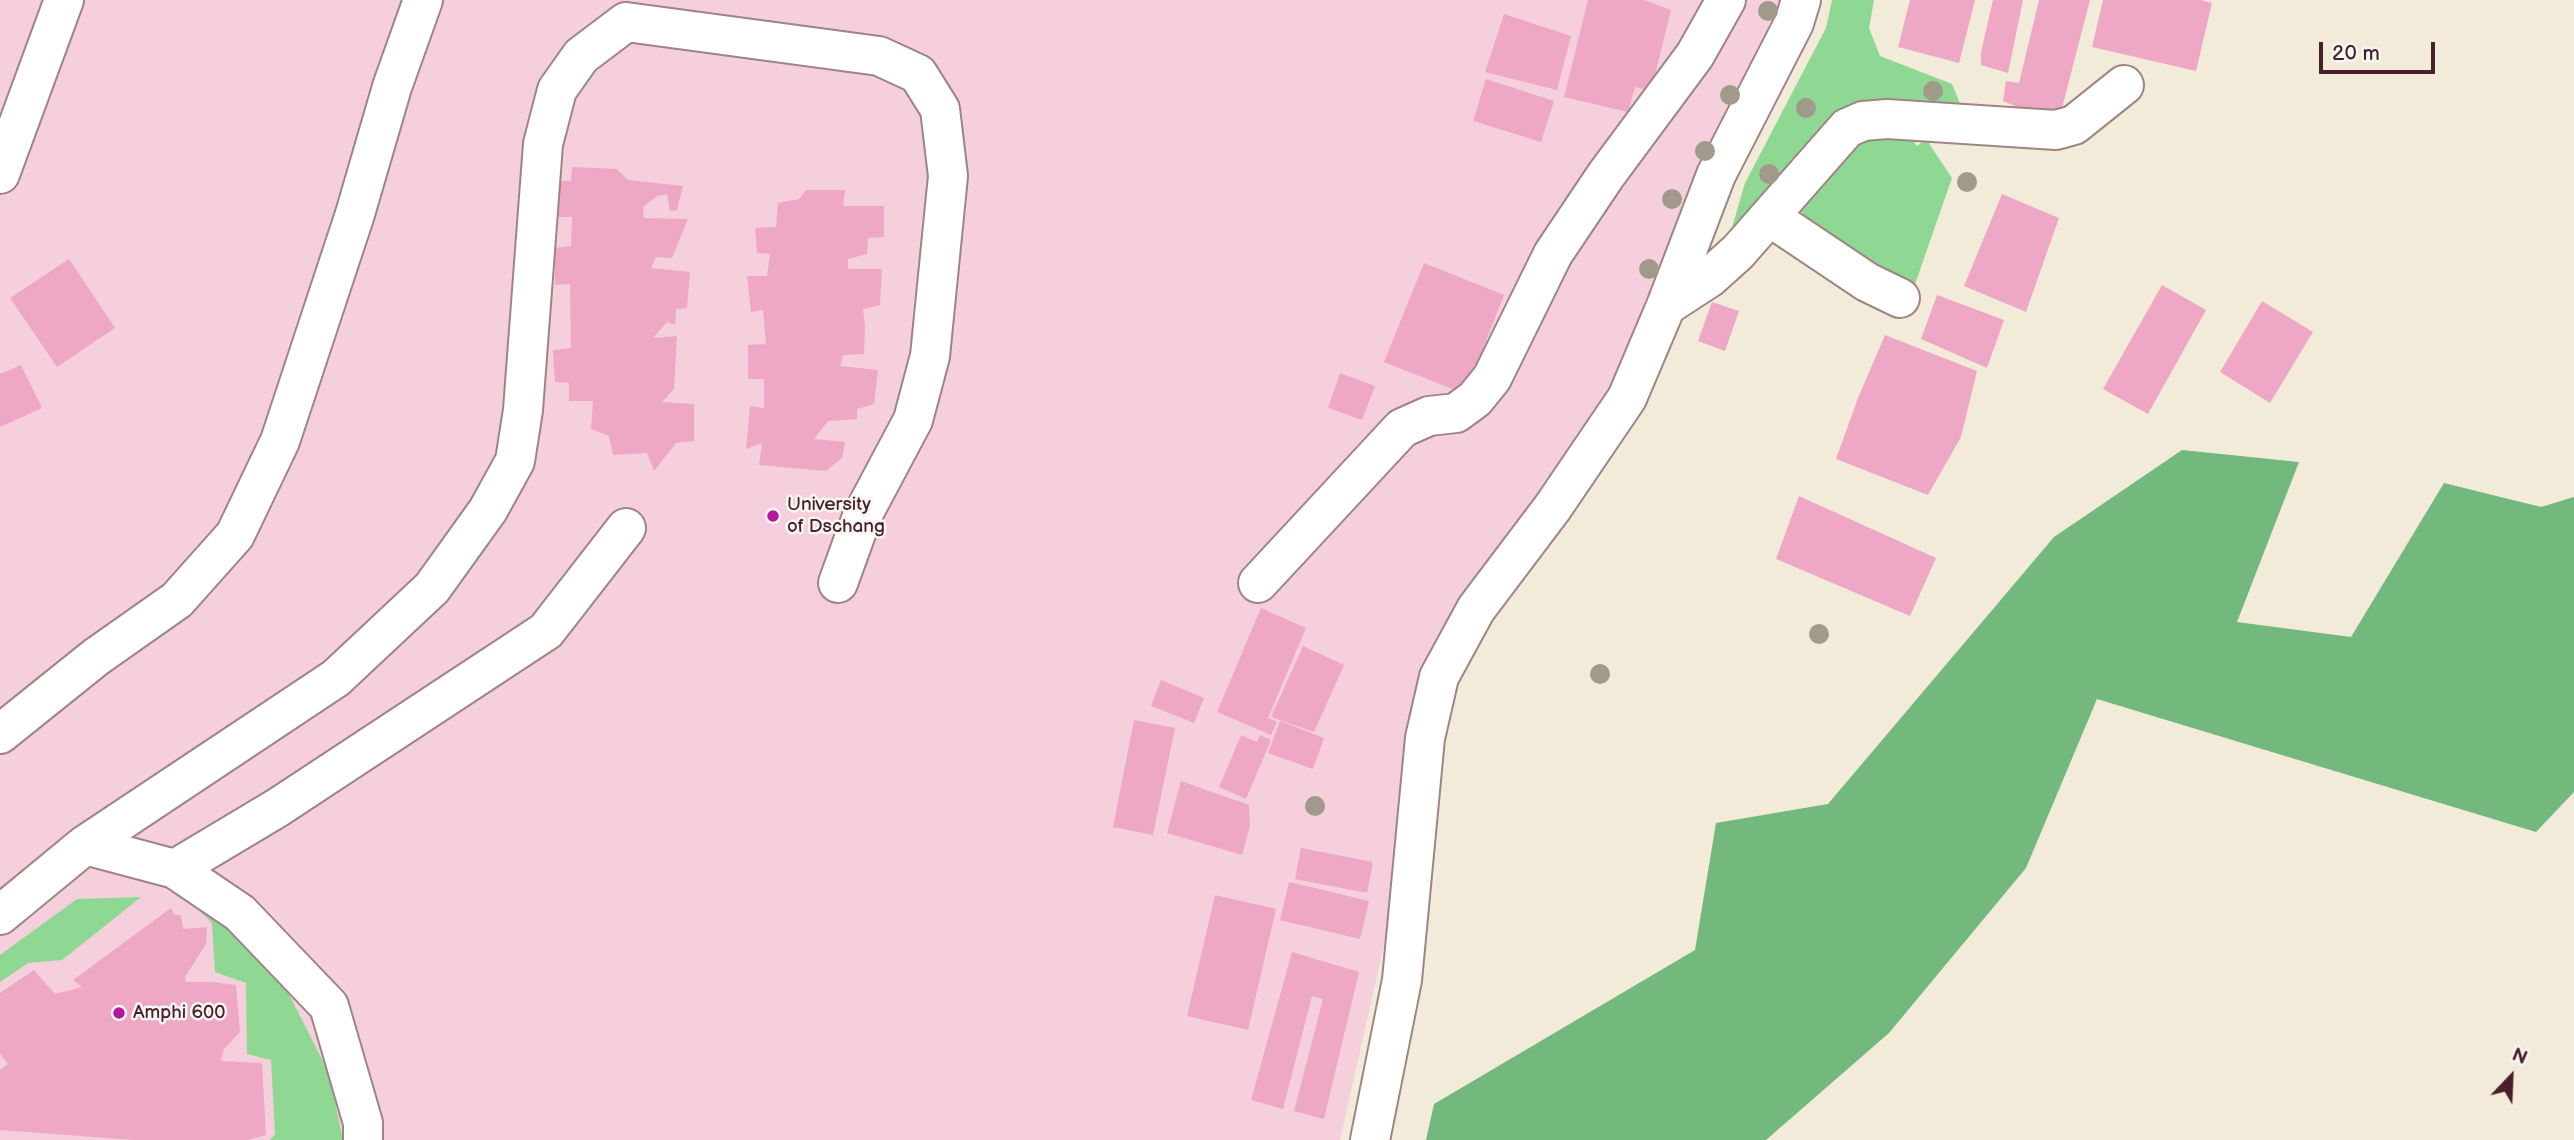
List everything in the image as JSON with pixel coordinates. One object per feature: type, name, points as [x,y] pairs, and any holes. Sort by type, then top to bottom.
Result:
[{"type":"street","points":[[0,174],[64,0]]},
{"type":"street","points":[[0,734],[96,657],[177,600],[235,535],[280,441],[355,214],[392,87],[423,0]]},
{"type":"street","points":[[1258,583],[1402,428],[1429,416],[1456,413],[1475,399],[1492,378],[1553,254],[1606,175],[1695,55],[1726,0]]},
{"type":"street","points":[[1370,1140],[1402,980],[1425,738],[1439,677],[1476,609],[1553,507],[1627,398],[1666,306],[1716,175],[1794,23],[1801,0]]},
{"type":"street","points":[[0,915],[85,845],[336,678],[432,588],[488,510],[516,461],[523,410],[543,144],[557,90],[581,56],[626,22],[880,56],[918,74],[940,109],[948,176],[930,356],[913,420],[863,514],[838,583]]},
{"type":"street","points":[[1666,306],[1709,278],[1738,252],[1847,128],[1863,121],[1887,119],[2056,130],[2074,125],[2124,85]]},
{"type":"street","points":[[1770,217],[1867,282],[1900,298]]},
{"type":"street","points":[[175,869],[276,808],[546,631],[626,528]]},
{"type":"street","points":[[85,845],[175,869],[240,913],[329,1006],[363,1123],[363,1140]]},
{"type":"shaded area","name":"University of Dschang","points":[[0,0],[1782,0],[1754,59],[1640,389],[1452,643],[1340,1140],[0,1140]]},
{"type":"green space","points":[[1832,0],[1874,0],[1869,28],[1880,56],[1952,84],[1961,106],[1868,102],[1726,248],[1745,183],[1826,28]]},
{"type":"green space","points":[[1907,133],[1917,146],[1926,139],[1952,178],[1914,287],[1813,229],[1801,211],[1862,138]]},
{"type":"green space","points":[[2182,450],[2299,462],[2237,622],[2351,637],[2444,483],[2541,507],[2574,497],[2574,792],[2536,832],[2097,699],[2026,868],[1889,1033],[1766,1140],[1426,1140],[1434,1104],[1695,950],[1716,823],[1828,804],[2054,537]]},
{"type":"green space","points":[[185,896],[219,916],[283,982],[329,1074],[343,1140],[270,1140],[275,1134],[271,1060],[247,1054],[246,983],[215,972],[212,923]]},
{"type":"green space","points":[[141,897],[62,960],[28,963],[0,982],[0,955],[77,899]]},
{"type":"building","points":[[1588,0],[1644,0],[1671,10],[1651,91],[1635,87],[1628,112],[1564,97]]},
{"type":"building","points":[[1910,0],[1975,0],[1959,63],[1898,47]]},
{"type":"building","points":[[1993,0],[2023,0],[2008,73],[1981,65],[1981,52]]},
{"type":"building","points":[[2039,0],[2090,0],[2061,112],[2039,116],[2003,101],[2006,81],[2019,83]]},
{"type":"building","points":[[2103,0],[2201,0],[2212,3],[2196,71],[2092,47]]},
{"type":"building","points":[[1504,14],[1571,36],[1557,90],[1485,72]]},
{"type":"building","points":[[1486,79],[1554,101],[1541,142],[1473,121]]},
{"type":"building","points":[[572,167],[617,169],[628,180],[683,186],[677,210],[670,211],[667,194],[657,196],[643,207],[644,218],[688,219],[672,258],[656,257],[651,268],[690,272],[687,308],[676,309],[675,325],[667,322],[653,338],[677,336],[674,389],[662,402],[694,404],[694,441],[676,443],[654,471],[647,453],[613,455],[609,436],[591,429],[593,401],[569,401],[569,383],[555,382],[553,350],[571,348],[570,284],[555,285],[555,248],[571,246],[572,217],[557,217],[554,181],[571,181]]},
{"type":"building","points":[[806,190],[845,190],[843,206],[884,206],[884,237],[868,238],[867,254],[848,259],[848,269],[882,269],[880,305],[863,309],[864,354],[843,355],[840,366],[878,370],[874,404],[857,409],[857,419],[828,421],[814,439],[845,442],[842,458],[826,471],[759,465],[762,443],[746,449],[750,406],[764,408],[764,379],[748,379],[748,345],[766,344],[763,310],[751,312],[747,276],[767,276],[770,254],[757,253],[755,228],[776,227],[778,203],[799,199]]},
{"type":"building","points":[[2002,194],[2059,218],[2026,312],[1964,286]]},
{"type":"building","points":[[69,259],[115,328],[57,367],[10,298]]},
{"type":"building","points":[[1424,263],[1504,295],[1465,394],[1384,362]]},
{"type":"building","points":[[2162,285],[2206,310],[2148,414],[2103,389]]},
{"type":"building","points":[[1937,295],[2004,320],[1987,368],[1921,339]]},
{"type":"building","points":[[2262,301],[2313,332],[2270,403],[2220,372]]},
{"type":"building","points":[[1712,302],[1739,311],[1725,351],[1698,341]]},
{"type":"building","points":[[1885,335],[1977,371],[1961,437],[1928,495],[1836,459]]},
{"type":"building","points":[[21,365],[42,408],[0,427],[0,374]]},
{"type":"building","points":[[1340,373],[1375,386],[1362,420],[1328,408]]},
{"type":"building","points":[[1799,496],[1936,558],[1910,616],[1776,559]]},
{"type":"building","points":[[1261,608],[1306,628],[1268,718],[1277,722],[1271,735],[1217,712]]},
{"type":"building","points":[[1303,646],[1344,665],[1314,732],[1271,717]]},
{"type":"building","points":[[1161,680],[1204,698],[1194,723],[1151,706]]},
{"type":"building","points":[[1134,720],[1175,728],[1153,835],[1113,827]]},
{"type":"building","points":[[1280,721],[1324,738],[1313,769],[1268,753]]},
{"type":"building","points":[[1241,735],[1257,742],[1260,735],[1271,740],[1246,799],[1219,787]]},
{"type":"building","points":[[1181,781],[1249,805],[1250,826],[1242,855],[1167,833]]},
{"type":"building","points":[[1301,848],[1373,862],[1367,893],[1295,879]]},
{"type":"building","points":[[1289,882],[1369,901],[1360,939],[1280,920]]},
{"type":"building","points":[[1215,895],[1276,909],[1248,1030],[1187,1016]]},
{"type":"building","name":"Amphi 600","points":[[171,908],[175,915],[181,915],[183,929],[207,927],[206,944],[185,977],[186,982],[236,985],[240,1032],[224,1049],[221,1061],[262,1063],[266,1135],[248,1140],[134,1140],[0,1130],[0,1070],[8,1064],[0,1054],[0,993],[34,970],[55,994],[82,987],[73,980]]},
{"type":"building","points":[[1292,952],[1359,972],[1324,1119],[1294,1111],[1323,999],[1312,996],[1283,1109],[1251,1100]]},
{"type":"place","name":"University of Dschang","points":[[773,516]]},
{"type":"place","name":"Amphi 600","points":[[119,1013]]}]
